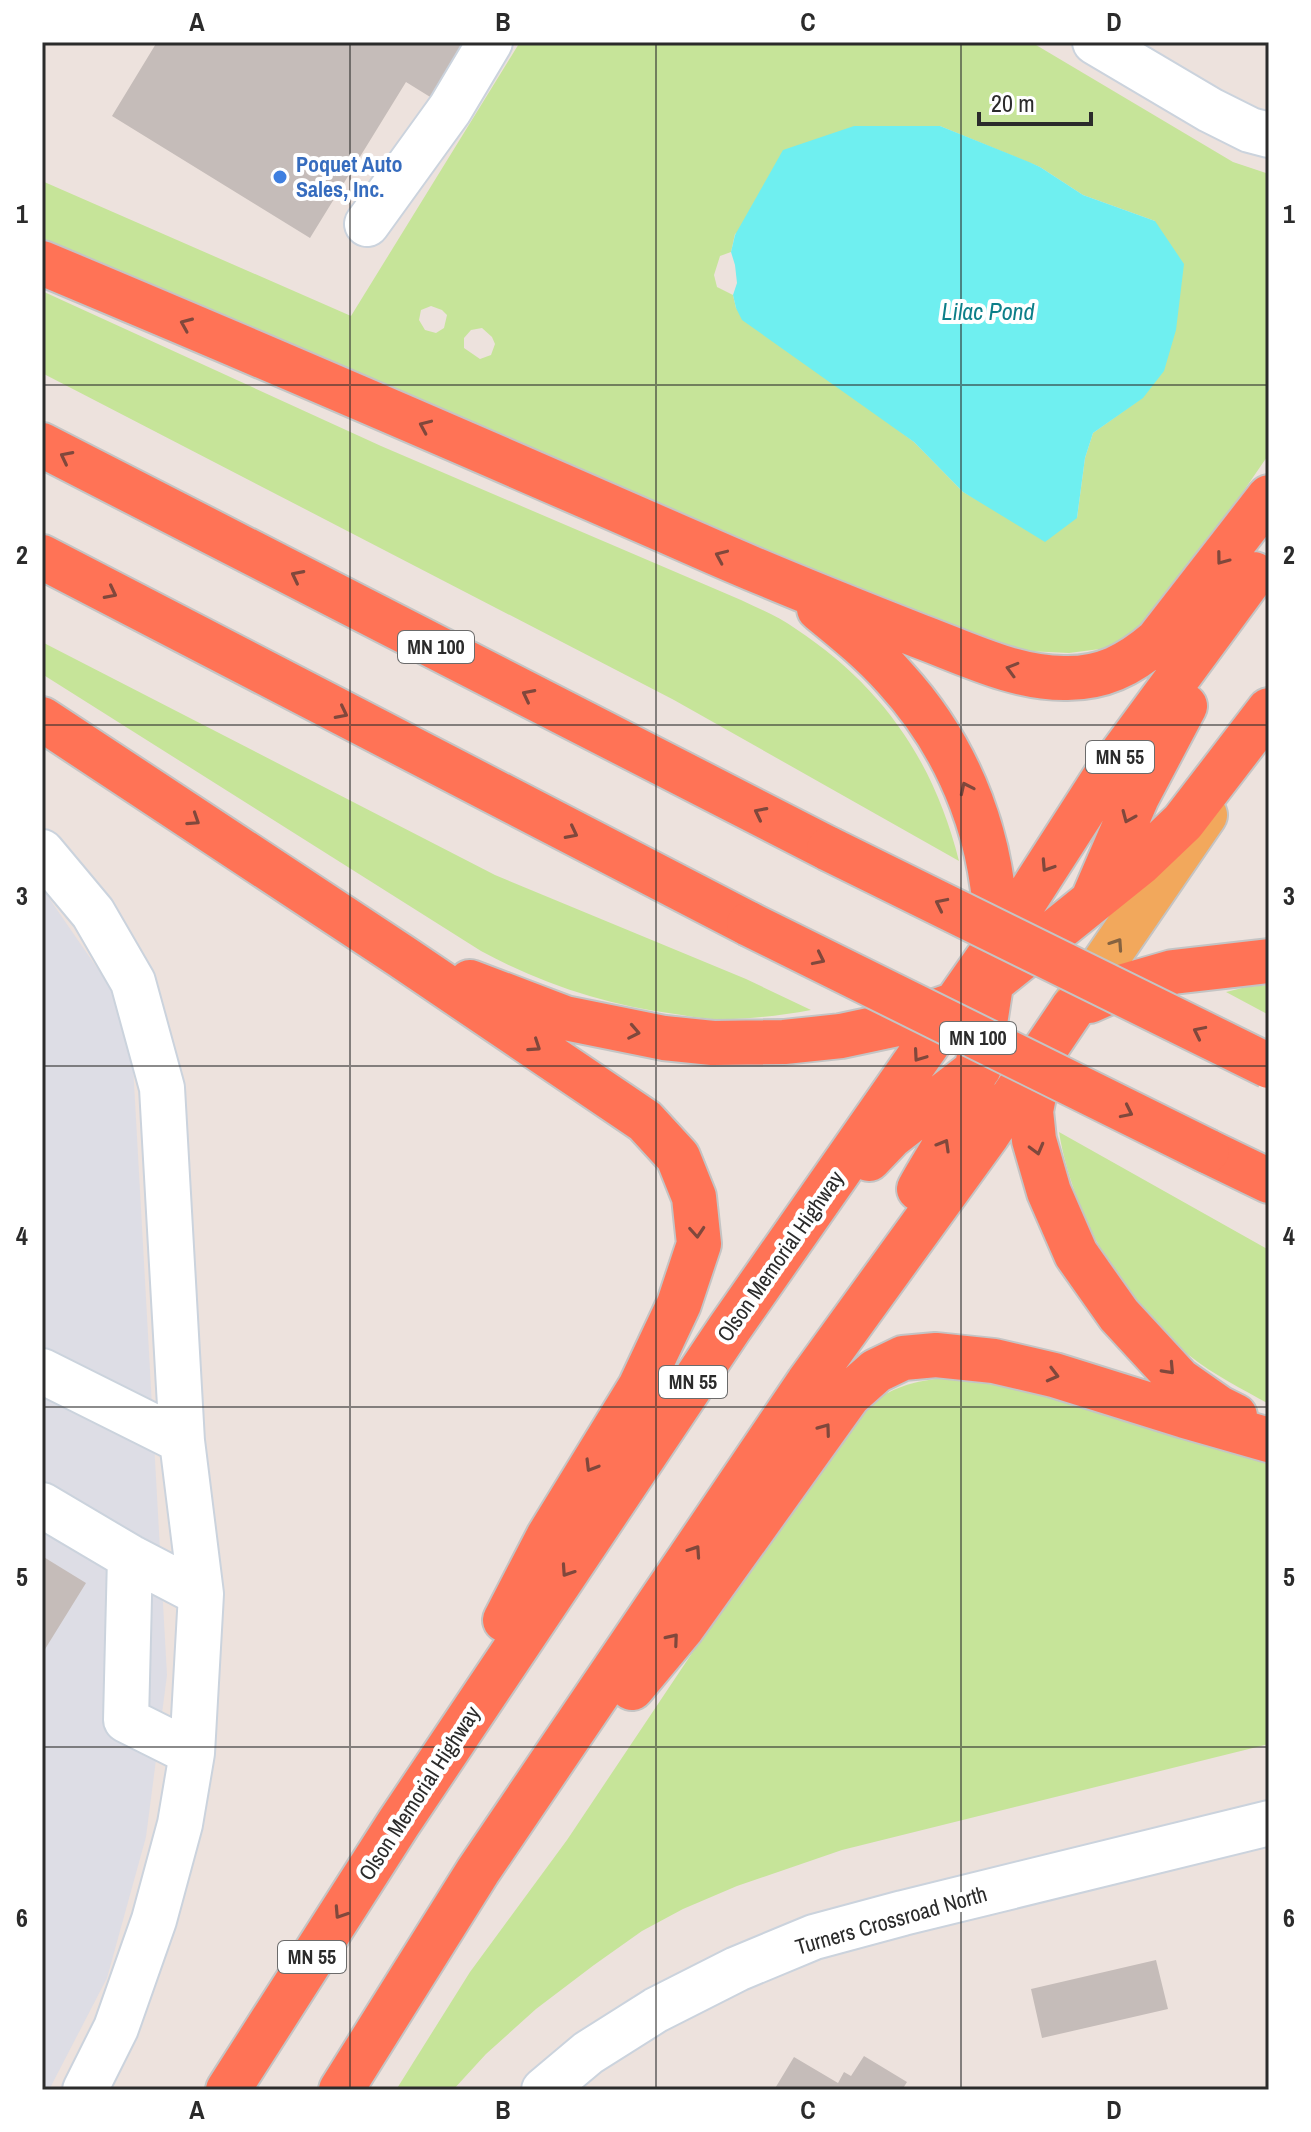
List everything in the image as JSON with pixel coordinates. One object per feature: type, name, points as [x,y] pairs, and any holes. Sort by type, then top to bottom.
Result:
[{"type":"highway","points":[[42,263],[425,425],[792,587],[989,663],[1030,674],[1063,678],[1091,676],[1123,666],[1140,656],[1157,641],[1269,497]]},
{"type":"highway","name":"MN 100","points":[[42,445],[829,849],[1269,1066]]},
{"type":"highway","name":"MN 100","points":[[42,557],[749,924],[1269,1181]]},
{"type":"highway","points":[[1262,563],[1137,797],[1092,903],[1057,1026],[1036,1080],[1031,1111],[1034,1140],[1049,1192],[1076,1254],[1119,1315],[1179,1380],[1219,1408],[1269,1433]]},
{"type":"highway","name":"Olson Memorial Highway","points":[[228,2090],[398,1824],[729,1329],[981,977],[1106,775],[1262,563]]},
{"type":"highway","points":[[792,587],[858,641],[896,678],[927,718],[971,798],[985,841],[994,896],[981,977],[978,1068],[960,1116],[808,1383]]},
{"type":"highway","points":[[401,956],[565,1018],[664,1038],[713,1043],[784,1042],[841,1036],[902,1023],[981,977],[1092,903],[1140,863],[1183,822],[1269,710]]},
{"type":"highway","points":[[42,719],[645,1121],[678,1157],[694,1197],[699,1244],[679,1304],[640,1387],[548,1537],[398,1824]]},
{"type":"highway","points":[[729,1329],[849,1179],[891,1136],[978,1068],[1121,987],[1173,972],[1269,961]]},
{"type":"highway","points":[[341,2090],[478,1871],[808,1383],[988,1134],[1057,1026]]},
{"type":"highway","points":[[478,1871],[682,1628],[849,1395],[876,1371],[903,1358],[936,1355],[994,1361],[1054,1375],[1269,1440]]},
{"type":"main road","points":[[1057,1026],[1269,721]]},
{"type":"street","points":[[367,224],[450,109],[490,42]]},
{"type":"street","points":[[1095,42],[1210,110],[1250,130],[1269,135]]},
{"type":"street","points":[[42,852],[93,913],[133,982],[162,1088],[182,1441],[201,1594],[192,1753],[180,1824],[154,1920],[116,2028],[85,2090]]},
{"type":"street","points":[[42,1371],[182,1441]]},
{"type":"street","points":[[42,1505],[201,1594]]},
{"type":"street","points":[[130,1557],[126,1720],[192,1753]]},
{"type":"street","name":"Turners Crossroad North","points":[[544,2090],[588,2053],[656,2010],[737,1969],[814,1937],[1269,1823]]},
{"type":"shaded area","points":[[42,888],[115,994],[133,1065],[167,1675],[146,1837],[107,1978],[49,2090],[42,2090]]},
{"type":"green space","points":[[520,42],[1031,42],[1233,162],[1269,174],[1269,454],[1177,588],[1134,634],[1100,649],[1069,653],[1027,651],[948,633],[42,246],[42,181],[351,316]],"holes":[[[940,126],[1040,167],[1083,195],[1155,221],[1142,398],[1093,433],[1085,458],[1077,518],[1003,514],[963,492],[914,442],[736,308],[733,295],[717,287],[714,275],[720,256],[731,252],[735,234]],[[431,306],[447,315],[444,328],[436,333],[425,330],[419,320],[421,310]],[[482,328],[492,337],[495,344],[491,355],[480,359],[464,348],[464,338],[471,330]]]},
{"type":"green space","points":[[42,291],[381,446],[741,600],[790,625],[854,675],[900,729],[935,791],[959,861],[674,700],[42,373]]},
{"type":"green space","points":[[42,642],[495,875],[746,979],[811,1010],[774,1016],[712,1019],[650,1010],[600,999],[504,963],[42,674]]},
{"type":"green space","points":[[1269,985],[1269,1015],[1226,992],[1246,987]]},
{"type":"green space","points":[[1059,1132],[1269,1250],[1269,1404],[1199,1363],[1166,1335],[1123,1285],[1105,1256],[1076,1194]]},
{"type":"green space","points":[[942,1378],[1026,1387],[1068,1396],[1149,1420],[1269,1462],[1269,1744],[842,1850],[737,1886],[642,1931],[594,1965],[536,2009],[486,2054],[453,2090],[396,2090],[470,1972],[567,1840],[836,1438],[883,1396],[907,1385]]},
{"type":"water","name":"Lilac Pond","points":[[854,126],[940,126],[1029,162],[1083,195],[1155,221],[1184,264],[1176,330],[1164,371],[1143,398],[1093,433],[1085,458],[1077,518],[1045,542],[963,492],[914,442],[742,320],[736,308],[733,295],[737,283],[731,252],[735,235],[783,150]]},
{"type":"building","name":"Poquet Auto Sales, Inc.","points":[[157,42],[470,42],[435,100],[406,82],[310,238],[112,116]]},
{"type":"building","points":[[42,1556],[86,1583],[42,1654]]},
{"type":"building","points":[[1156,1960],[1168,2009],[1042,2038],[1031,1989]]},
{"type":"building","points":[[864,2056],[907,2082],[902,2090],[774,2090],[794,2057],[838,2083],[844,2072],[851,2076]]},
{"type":"place","name":"Poquet Auto Sales, Inc.","points":[[280,177]]}]
